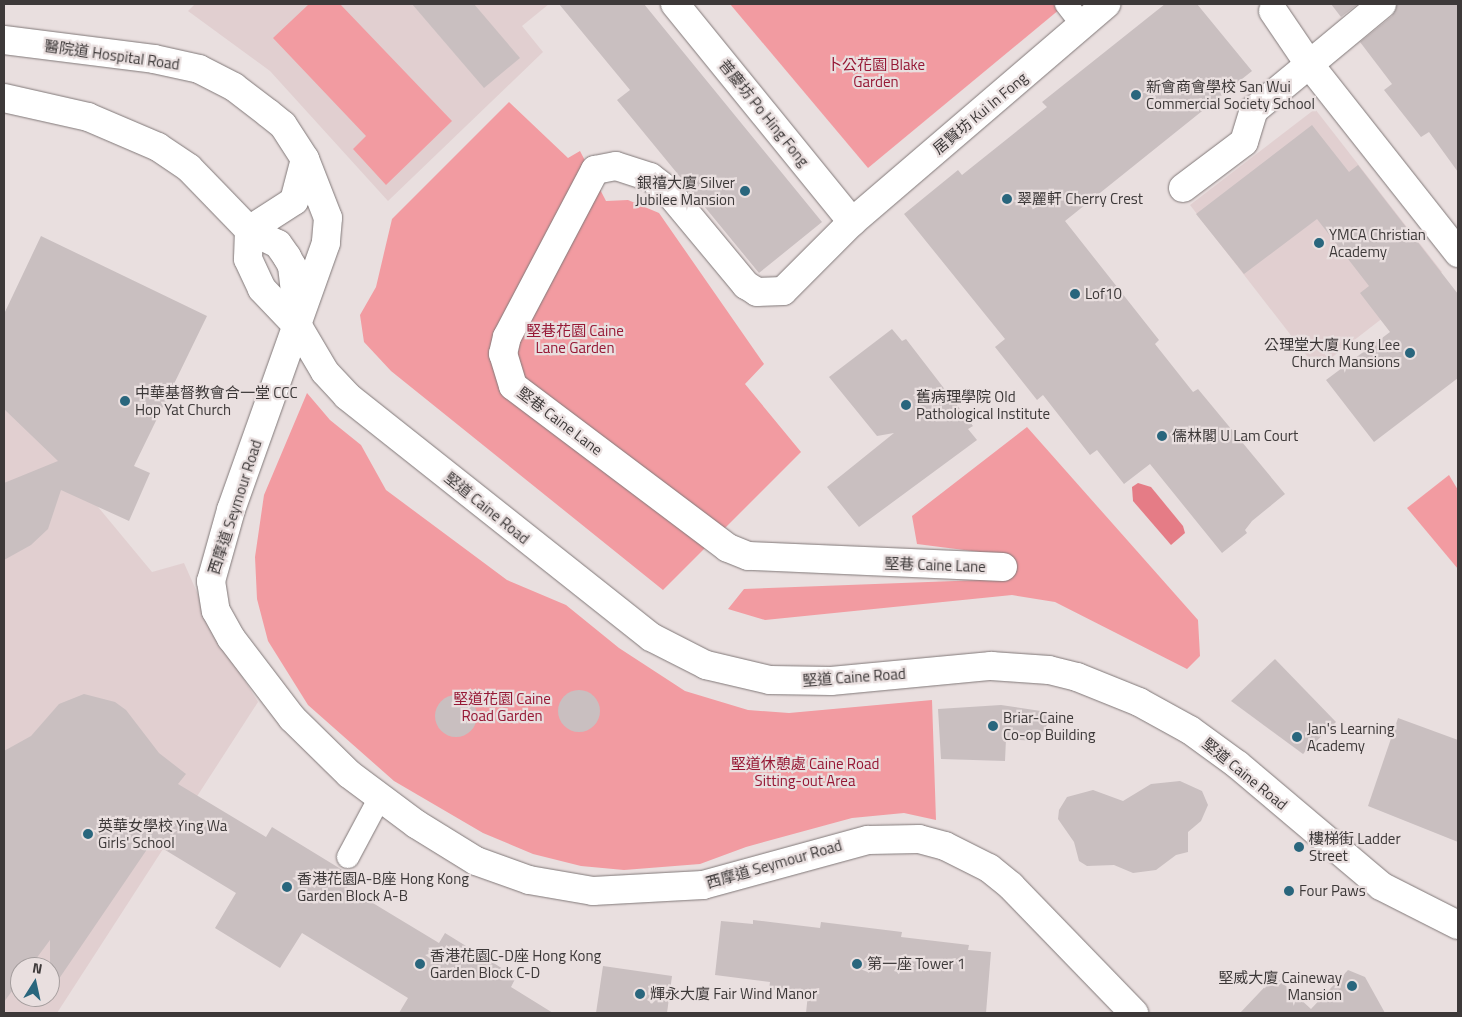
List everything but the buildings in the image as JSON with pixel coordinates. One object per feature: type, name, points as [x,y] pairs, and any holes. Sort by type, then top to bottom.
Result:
[{"type":"street","name":"普慶坊 Po Hing Fong","points":[[675,4],[852,222]]},
{"type":"street","name":"居賢坊 Kui In Fong","points":[[852,222],[1083,26],[1106,4]]},
{"type":"street","points":[[1183,188],[1244,142],[1254,110],[1382,4]]},
{"type":"street","points":[[1273,10],[1309,64],[1458,253]]},
{"type":"street","name":"醫院道 Hospital Road","points":[[4,40],[154,59],[199,69],[234,87],[283,125],[305,159],[328,218],[323,254],[299,328]]},
{"type":"street","points":[[4,98],[88,117],[158,147],[188,168],[249,230],[278,244],[292,266],[299,328]]},
{"type":"street","points":[[249,230],[294,201],[305,159]]},
{"type":"street","name":"堅巷 Caine Lane","points":[[852,222],[783,291],[757,292],[746,285],[667,190],[632,170],[604,166],[591,176],[507,337],[503,354],[505,371],[513,386],[728,548],[748,556],[1003,567]]},
{"type":"street","points":[[249,230],[248,259],[262,289],[299,328]]},
{"type":"street","name":"西摩道 Seymour Road","points":[[299,328],[231,510],[211,582],[216,611],[231,638],[292,718],[379,799],[476,861],[529,880],[593,891],[703,885],[840,844],[894,838],[928,841],[967,856],[1011,886],[1134,1013]]},
{"type":"street","name":"堅道 Caine Road","points":[[299,328],[325,372],[347,396],[626,619],[680,652],[739,674],[800,682],[991,666],[1048,670],[1077,677],[1139,702],[1190,730],[1238,765],[1380,886],[1458,925]]},
{"type":"lane","points":[[1066,4],[1083,26]]},
{"type":"lane","points":[[348,857],[379,799]]},
{"type":"shaded area","points":[[195,4],[549,4],[522,26],[543,52],[388,201],[270,71],[188,11]]},
{"type":"shaded area","name":"YMCA Christian Academy","points":[[1315,109],[1442,272],[1317,369],[1190,205]]},
{"type":"shaded area","name":"英華女學校 Ying Wa Girls' School","points":[[11,402],[152,572],[184,563],[216,635],[258,702],[57,1013],[4,1013],[4,412]]},
{"type":"shaded area","points":[[1138,483],[1151,487],[1183,526],[1185,533],[1171,545],[1133,501],[1132,487]]},
{"type":"green space","points":[[309,4],[340,4],[452,121],[386,185],[353,149],[366,136],[273,38]]},
{"type":"green space","name":"卜公花園 Blake Garden","points":[[730,4],[1066,4],[868,168]]},
{"type":"green space","name":"堅巷花園 Caine Lane Garden","points":[[509,102],[568,158],[580,151],[606,201],[628,200],[659,213],[764,364],[745,384],[801,452],[663,590],[391,371],[364,342],[360,315],[376,287],[392,219]]},
{"type":"green space","name":"堅道花園 Caine Road Garden","points":[[307,393],[330,420],[361,445],[386,490],[507,580],[566,605],[619,648],[685,691],[748,710],[789,713],[932,700],[936,820],[904,813],[852,818],[746,847],[700,864],[624,870],[581,866],[533,854],[483,833],[394,781],[308,705],[268,641],[257,599],[255,557],[264,495]]},
{"type":"green space","points":[[1027,427],[1198,620],[1200,656],[1187,669],[1055,602],[1012,595],[765,620],[728,609],[744,589],[1008,579],[1011,556],[917,544],[912,516]]},
{"type":"green space","points":[[1449,475],[1458,490],[1458,569],[1407,508]]},
{"type":"place","name":"新會商會學校 San Wui Commercial Society School","points":[[1136,95]]},
{"type":"place","name":"銀禧大廈 Silver Jubilee Mansion","points":[[745,191]]},
{"type":"place","name":"翠麗軒 Cherry Crest","points":[[1007,199]]},
{"type":"place","name":"YMCA Christian Academy","points":[[1319,243]]},
{"type":"place","name":"Lof10","points":[[1075,294]]},
{"type":"place","name":"公理堂大廈 Kung Lee Church Mansions","points":[[1410,353]]},
{"type":"place","name":"中華基督教會合一堂 CCC Hop Yat Church","points":[[125,401]]},
{"type":"place","name":"舊病理學院 Old Pathological Institute","points":[[906,405]]},
{"type":"place","name":"儒林閣 U Lam Court","points":[[1162,436]]},
{"type":"place","name":"Briar-Caine Co-op Building","points":[[993,726]]},
{"type":"place","name":"Jan's Learning Academy","points":[[1297,737]]},
{"type":"place","name":"英華女學校 Ying Wa Girls' School","points":[[88,834]]},
{"type":"place","name":"樓梯街 Ladder Street","points":[[1299,847]]},
{"type":"place","name":"香港花園A-B座 Hong Kong Garden Block A-B","points":[[287,887]]},
{"type":"place","name":"Four Paws","points":[[1289,891]]},
{"type":"place","name":"香港花園C-D座 Hong Kong Garden Block C-D","points":[[420,964]]},
{"type":"place","name":"第一座 Tower 1","points":[[857,964]]},
{"type":"place","name":"堅威大廈 Caineway Mansion","points":[[1352,986]]},
{"type":"place","name":"輝永大廈 Fair Wind Manor","points":[[640,994]]},
{"type":"park label","name":"堅道休憩處 Caine Road Sitting-out Area","points":[[805,772]]}]
